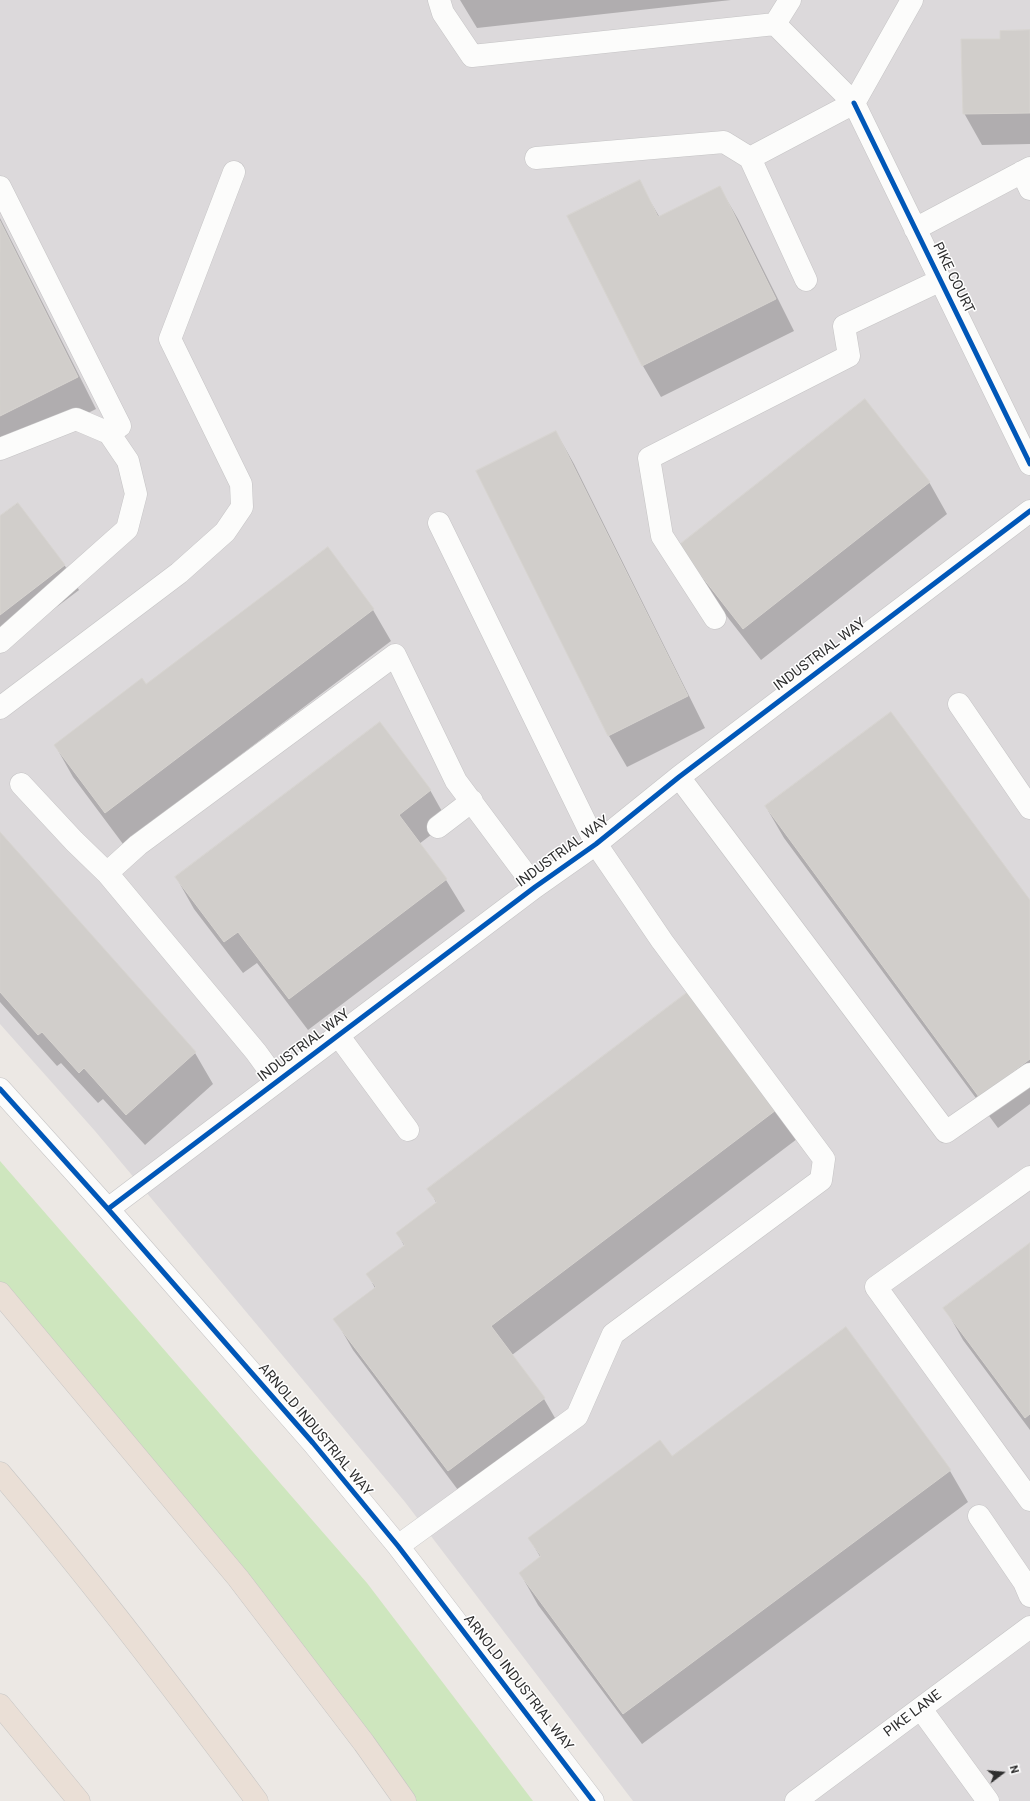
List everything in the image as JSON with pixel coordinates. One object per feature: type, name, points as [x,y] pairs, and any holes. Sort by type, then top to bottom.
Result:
[{"type":"highway","points":[[0,1294],[238,1578],[364,1743],[405,1801]]},
{"type":"highway","points":[[0,1472],[162,1672],[257,1801]]},
{"type":"highway","points":[[0,1705],[79,1801]]},
{"type":"street","points":[[439,0],[443,13],[472,56],[775,24],[790,0]]},
{"type":"street","points":[[750,158],[854,103],[912,0]]},
{"type":"street","name":"PIKE COURT","points":[[775,24],[854,103],[1030,464]]},
{"type":"street","points":[[536,158],[724,142],[750,158],[806,280]]},
{"type":"street","points":[[0,708],[179,572],[225,532],[242,507],[241,484],[170,339],[234,172]]},
{"type":"street","points":[[915,229],[1027,176]]},
{"type":"street","points":[[0,187],[120,426],[109,433]]},
{"type":"street","points":[[715,618],[662,536],[649,458],[849,356],[844,326],[940,280]]},
{"type":"street","points":[[0,449],[76,419],[109,433],[128,461],[136,494],[127,529],[0,642]]},
{"type":"street","name":"INDUSTRIAL WAY","points":[[108,1209],[535,887],[596,844],[679,777],[1030,511]]},
{"type":"street","points":[[398,1546],[577,1416],[613,1334],[821,1180],[824,1159],[662,941],[596,844],[439,523]]},
{"type":"street","points":[[107,873],[138,845],[395,655],[456,781],[535,887]]},
{"type":"street","points":[[959,704],[1030,808]]},
{"type":"street","points":[[679,777],[946,1132],[1030,1074]]},
{"type":"street","points":[[21,784],[74,841],[107,873],[256,1052],[277,1081]]},
{"type":"street","points":[[438,827],[472,801]]},
{"type":"street","points":[[338,1035],[408,1130]]},
{"type":"street","name":"ARNOLD INDUSTRIAL WAY","points":[[0,1089],[108,1209],[312,1443],[398,1546],[593,1801]]},
{"type":"street","points":[[1030,1177],[876,1287],[1030,1500]]},
{"type":"street","points":[[979,1516],[1024,1582],[1030,1596]]},
{"type":"street","name":"PIKE LANE","points":[[796,1801],[1030,1627]]},
{"type":"street","points":[[921,1709],[988,1801]]},
{"type":"shaded area","points":[[0,0],[1030,0],[1030,1801],[633,1801],[405,1502],[95,1131],[0,1024]]},
{"type":"green space","points":[[0,1161],[367,1583],[533,1801],[405,1801],[0,1293]]},
{"type":"building","points":[[1030,30],[1030,113],[963,114],[961,39],[1000,39],[1000,31]]},
{"type":"building","points":[[640,180],[658,217],[720,186],[776,299],[642,366],[567,216]]},
{"type":"building","points":[[0,221],[78,377],[0,416]]},
{"type":"building","points":[[865,399],[930,482],[743,629],[678,546]]},
{"type":"building","points":[[556,431],[688,696],[608,736],[476,471]]},
{"type":"building","points":[[18,503],[65,565],[0,615],[0,516]]},
{"type":"building","points":[[328,547],[374,609],[105,813],[54,745],[142,678],[146,684]]},
{"type":"building","points":[[891,712],[1030,900],[1030,1059],[979,1097],[765,806]]},
{"type":"building","points":[[380,722],[431,790],[399,815],[447,879],[289,999],[238,932],[224,942],[175,877]]},
{"type":"building","points":[[0,832],[196,1052],[126,1115],[84,1068],[79,1073],[42,1032],[38,1035],[0,992]]},
{"type":"building","points":[[692,989],[780,1107],[491,1326],[545,1398],[448,1471],[333,1319],[376,1287],[366,1274],[405,1245],[396,1233],[437,1202],[427,1189]]},
{"type":"building","points":[[1030,1243],[1030,1414],[1025,1418],[943,1308]]},
{"type":"building","points":[[846,1327],[951,1470],[623,1714],[519,1573],[541,1556],[528,1538],[660,1440],[672,1456]]},
{"type":"cycle path","points":[[854,103],[1030,464]]},
{"type":"cycle path","points":[[108,1209],[535,887],[596,844],[679,777],[1030,511]]},
{"type":"cycle path","points":[[0,1089],[108,1209],[313,1443],[398,1546],[593,1801]]}]
